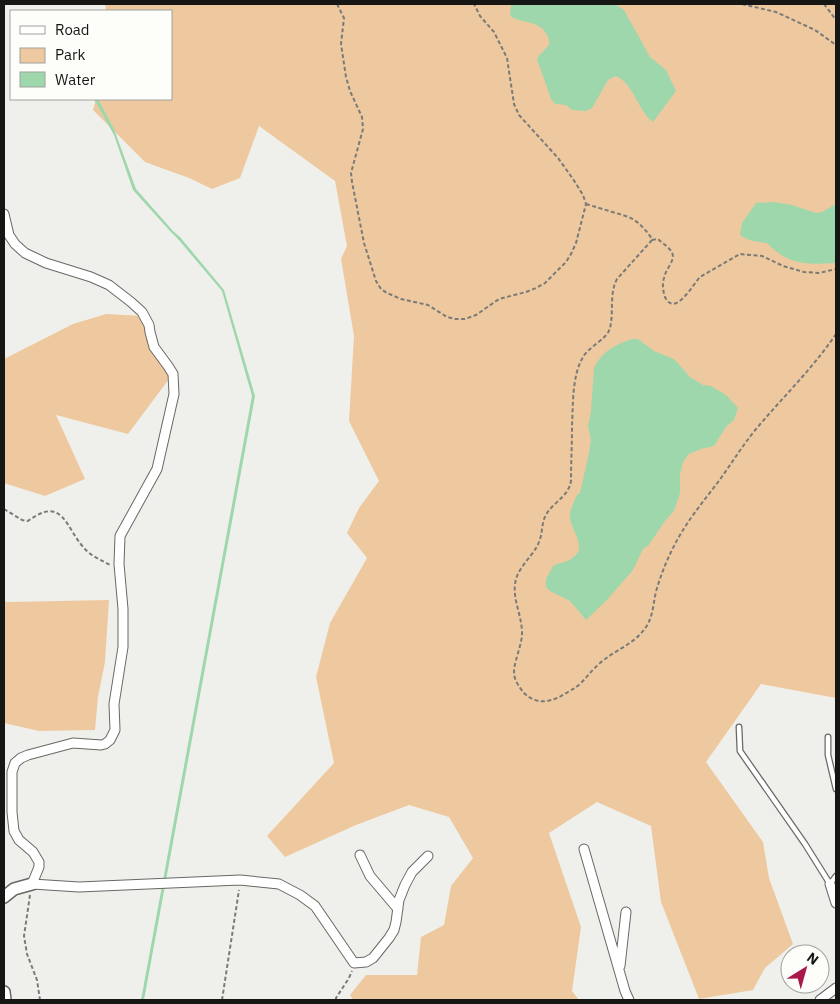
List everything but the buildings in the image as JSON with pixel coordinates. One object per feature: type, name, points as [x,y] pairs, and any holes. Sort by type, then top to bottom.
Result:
[{"type":"street","points":[[4,214],[9,235],[25,253],[46,263],[109,285],[142,312],[149,325],[154,347],[173,374],[174,394],[157,469],[120,536],[119,571],[124,647],[115,694],[115,730],[113,736],[105,744],[101,745],[73,743],[28,755],[20,758],[15,763],[12,772],[14,831],[18,840],[34,852],[40,862],[32,884]]},
{"type":"street","points":[[584,849],[629,1000]]},
{"type":"street","points":[[360,855],[370,876],[398,908]]},
{"type":"street","points":[[4,897],[14,889],[32,884],[78,887],[240,880],[279,884],[300,895],[315,906],[354,964],[366,962],[373,958],[389,938],[394,930],[399,900],[405,885],[412,872],[428,856]]},
{"type":"street","points":[[830,884],[836,903]]},
{"type":"street","points":[[620,972],[626,912]]},
{"type":"street","points":[[820,1000],[836,988]]},
{"type":"lane","points":[[739,727],[740,751],[805,844],[830,884],[836,876]]},
{"type":"lane","points":[[828,737],[828,755],[836,789]]},
{"type":"path","points":[[337,4],[344,18],[341,44],[346,77],[362,117],[364,129],[351,173],[352,182],[364,243],[376,281],[380,289],[387,293],[401,299],[428,305],[447,317],[455,319],[465,319],[476,315],[499,299],[536,288],[555,274],[566,262],[576,243],[586,204],[573,179],[558,158],[519,115],[514,104],[507,58],[494,32],[480,16],[474,4]]},
{"type":"path","points":[[742,4],[776,12],[815,30],[836,45]]},
{"type":"path","points":[[824,4],[836,20]]},
{"type":"path","points":[[586,204],[629,216],[645,230],[652,240]]},
{"type":"path","points":[[836,269],[819,273],[804,272],[783,266],[762,256],[740,254],[700,277],[678,304],[674,304],[670,303],[666,298],[663,288],[664,276],[673,258],[672,253],[658,239],[652,240],[617,279],[613,286],[610,330],[587,351],[581,359],[578,369],[573,398],[570,488],[544,518],[538,544],[521,568],[515,584],[522,631],[514,674],[522,691],[533,700],[543,702],[560,697],[579,685],[605,658],[642,634],[652,617],[657,589],[676,540],[721,479],[739,450],[822,354],[836,334]]},
{"type":"path","points":[[4,510],[22,520],[28,521],[38,514],[47,512],[58,513],[65,519],[83,547],[119,571]]},
{"type":"path","points":[[222,1000],[240,880]]},
{"type":"path","points":[[32,884],[24,936],[27,954],[37,980],[40,1000]]},
{"type":"path","points":[[336,1000],[349,978],[354,964]]},
{"type":"green space","points":[[105,4],[836,4],[836,698],[761,684],[706,762],[763,842],[769,878],[793,944],[780,944],[780,955],[765,968],[753,990],[699,999],[661,902],[651,826],[597,802],[549,833],[581,927],[572,991],[579,1000],[353,1000],[350,995],[366,975],[417,975],[421,937],[444,925],[451,886],[473,858],[449,817],[409,805],[356,825],[285,857],[267,836],[334,763],[316,677],[330,623],[367,558],[347,533],[359,508],[379,481],[349,421],[354,336],[341,259],[347,246],[335,181],[259,126],[240,178],[212,189],[189,178],[145,162],[93,110],[96,100],[172,100],[172,10],[106,10]]},
{"type":"green space","points":[[106,314],[143,316],[158,343],[169,379],[128,434],[56,415],[85,479],[45,496],[4,483],[4,359],[73,324]]},
{"type":"green space","points":[[109,600],[105,662],[98,697],[95,730],[39,731],[4,723],[4,601]]},
{"type":"water","points":[[511,4],[615,4],[624,10],[650,57],[666,70],[676,91],[653,122],[643,111],[628,85],[616,76],[608,80],[592,108],[586,111],[572,110],[566,105],[555,104],[551,99],[537,59],[548,46],[548,37],[542,28],[510,16]]},
{"type":"water","points":[[95,100],[99,100],[114,129],[136,189],[180,237],[224,290],[255,396],[144,1000],[141,1000],[252,396],[222,291],[133,190],[114,135]]},
{"type":"water","points":[[774,202],[792,205],[816,213],[822,212],[836,204],[836,263],[816,264],[790,260],[767,243],[749,240],[740,235],[742,223],[756,203]]},
{"type":"water","points":[[633,339],[638,339],[654,351],[674,359],[690,377],[726,395],[738,408],[734,420],[726,427],[714,446],[689,454],[683,462],[680,474],[680,493],[674,511],[648,546],[643,549],[633,570],[607,600],[586,620],[570,601],[546,587],[546,579],[553,566],[569,560],[578,551],[578,541],[571,524],[570,515],[577,495],[580,493],[589,453],[591,439],[588,427],[594,368],[601,357],[610,349]]}]
